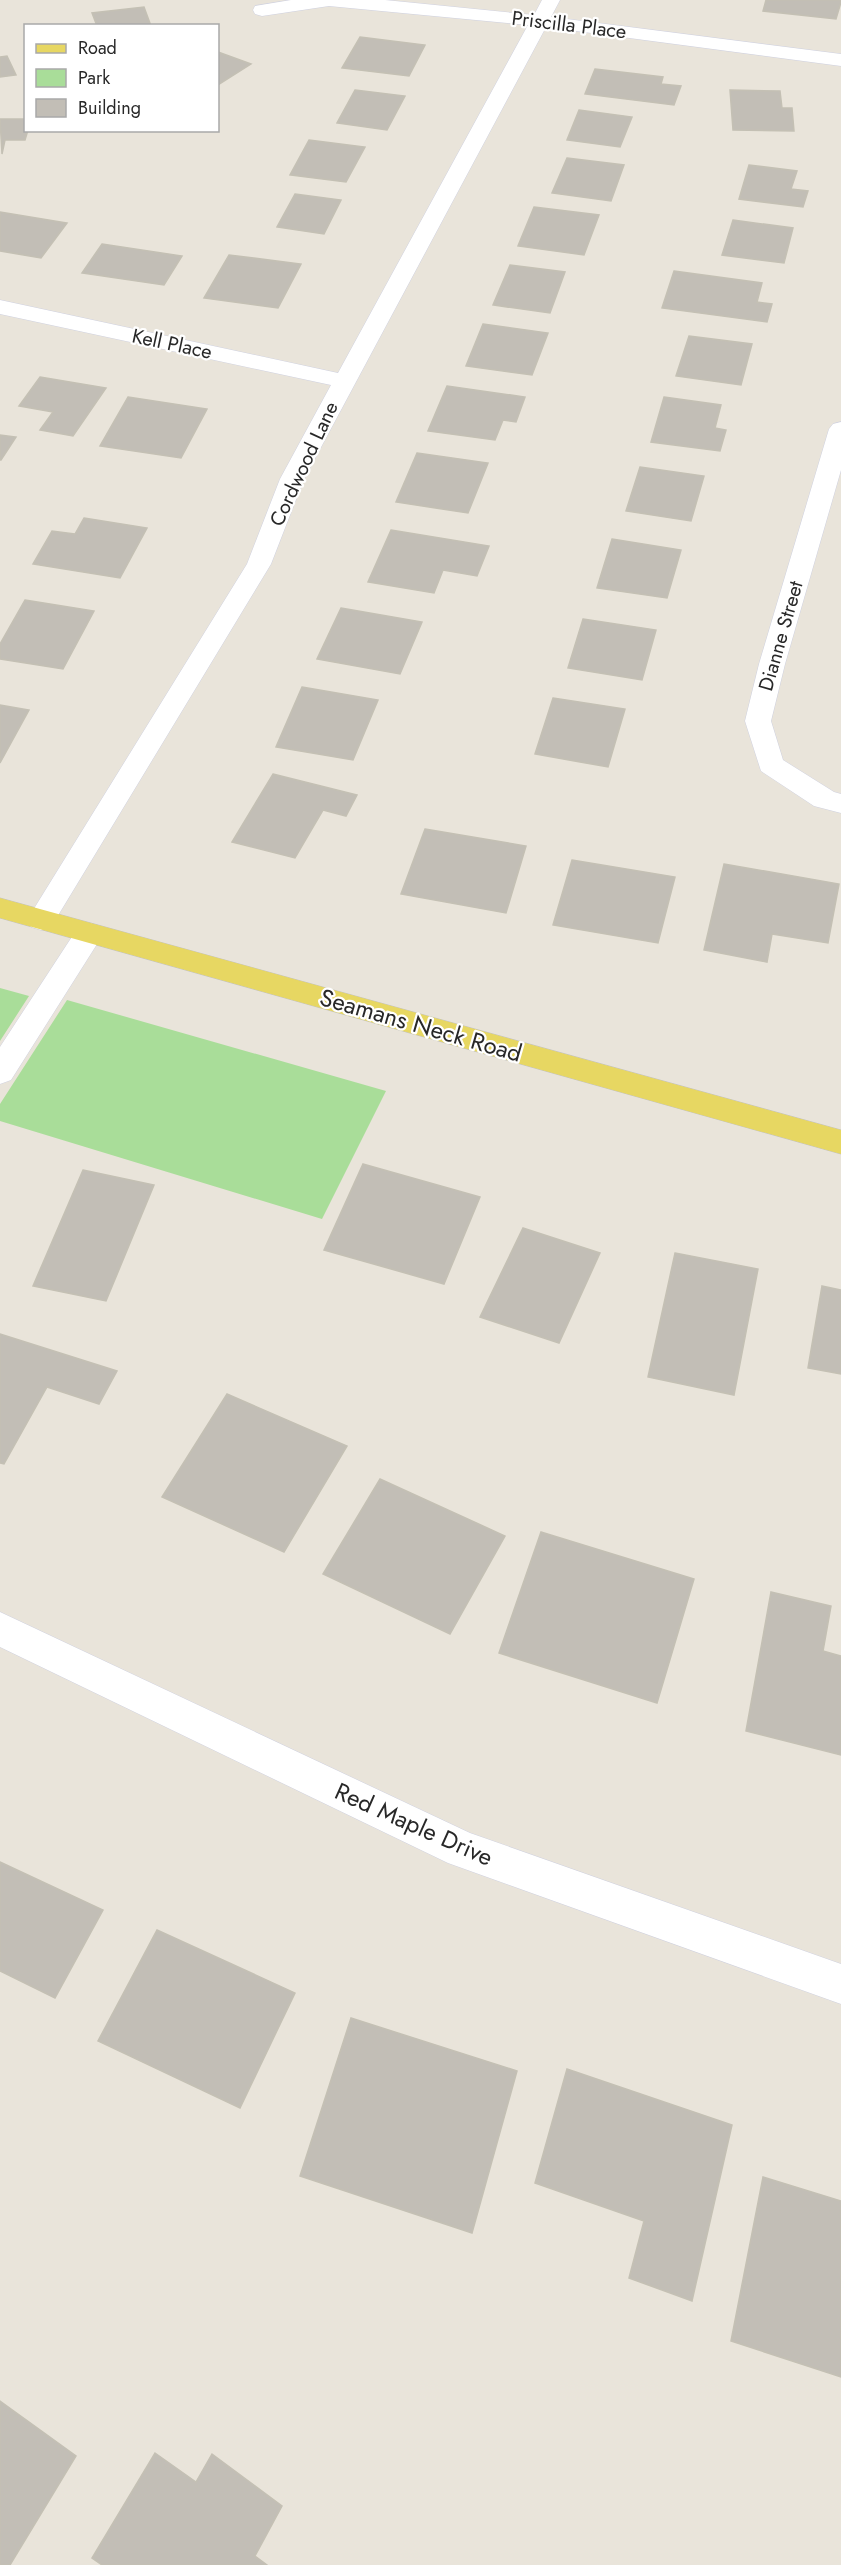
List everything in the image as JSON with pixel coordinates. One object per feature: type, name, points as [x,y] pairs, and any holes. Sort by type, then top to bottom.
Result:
[{"type":"main road","name":"Seamans Neck Road","points":[[0,908],[841,1142]]},
{"type":"street","name":"Priscilla Place","points":[[262,10],[329,0],[546,10],[841,60]]},
{"type":"street","name":"Cordwood Lane","points":[[41,920],[259,564],[292,479],[343,381],[546,10]]},
{"type":"street","name":"Kell Place","points":[[0,307],[343,381]]},
{"type":"street","name":"Dianne Street","points":[[841,429],[775,653],[758,721],[771,765],[824,799],[841,804]]},
{"type":"street","points":[[0,1072],[89,933]]},
{"type":"street","name":"Red Maple Drive","points":[[0,1629],[462,1849],[841,1984]]},
{"type":"green space","points":[[0,988],[29,996],[0,1041]]},
{"type":"green space","points":[[67,1000],[386,1091],[322,1219],[0,1121],[0,1104]]},
{"type":"building","points":[[766,0],[841,0],[841,2],[836,19],[763,11]]},
{"type":"building","points":[[144,7],[150,24],[96,24],[92,13]]},
{"type":"building","points":[[360,37],[425,45],[409,76],[342,68]]},
{"type":"building","points":[[219,52],[251,64],[219,84]]},
{"type":"building","points":[[7,56],[16,75],[0,77],[0,57]]},
{"type":"building","points":[[595,69],[663,77],[661,84],[681,86],[674,105],[585,94]]},
{"type":"building","points":[[355,90],[405,96],[387,130],[337,123]]},
{"type":"building","points":[[730,90],[780,91],[782,108],[792,108],[794,131],[733,130]]},
{"type":"building","points":[[579,110],[632,117],[620,147],[567,140]]},
{"type":"building","points":[[0,119],[24,119],[24,132],[27,132],[25,140],[5,140],[2,154]]},
{"type":"building","points":[[309,140],[365,147],[346,182],[290,175]]},
{"type":"building","points":[[567,158],[624,165],[611,201],[552,193]]},
{"type":"building","points":[[749,165],[797,171],[791,189],[808,191],[803,207],[739,199]]},
{"type":"building","points":[[295,194],[341,200],[324,234],[277,227]]},
{"type":"building","points":[[534,207],[599,215],[584,255],[518,246]]},
{"type":"building","points":[[0,212],[67,223],[41,258],[0,251]]},
{"type":"building","points":[[733,220],[793,228],[784,263],[722,255]]},
{"type":"building","points":[[102,244],[182,256],[164,285],[82,273]]},
{"type":"building","points":[[229,255],[301,264],[278,308],[204,298]]},
{"type":"building","points":[[510,265],[565,272],[550,313],[493,305]]},
{"type":"building","points":[[674,271],[762,283],[757,302],[772,304],[767,322],[662,308]]},
{"type":"building","points":[[483,324],[548,333],[532,375],[466,366]]},
{"type":"building","points":[[689,336],[752,344],[741,385],[676,376]]},
{"type":"building","points":[[40,377],[106,388],[73,436],[40,430],[53,412],[19,406]]},
{"type":"building","points":[[447,386],[525,397],[516,422],[503,420],[495,440],[428,431]]},
{"type":"building","points":[[128,397],[207,409],[181,458],[100,446]]},
{"type":"building","points":[[664,397],[721,405],[715,428],[726,430],[720,451],[651,442]]},
{"type":"building","points":[[0,435],[16,437],[1,460],[0,460]]},
{"type":"building","points":[[417,453],[488,463],[468,513],[396,502]]},
{"type":"building","points":[[640,467],[704,476],[691,521],[626,511]]},
{"type":"building","points":[[84,518],[147,528],[120,578],[33,564],[52,531],[75,534]]},
{"type":"building","points":[[391,530],[489,546],[477,576],[443,570],[434,593],[368,582]]},
{"type":"building","points":[[612,539],[681,550],[667,598],[597,588]]},
{"type":"building","points":[[25,600],[94,611],[63,669],[0,659],[0,644]]},
{"type":"building","points":[[341,608],[422,622],[400,674],[317,659]]},
{"type":"building","points":[[583,619],[656,630],[642,680],[568,668]]},
{"type":"building","points":[[302,687],[378,700],[353,760],[276,747]]},
{"type":"building","points":[[553,698],[625,709],[608,767],[535,754]]},
{"type":"building","points":[[0,705],[29,710],[0,763]]},
{"type":"building","points":[[273,774],[357,795],[346,816],[323,810],[295,858],[232,842]]},
{"type":"building","points":[[425,829],[526,846],[506,913],[401,894]]},
{"type":"building","points":[[572,860],[675,877],[658,943],[553,925]]},
{"type":"building","points":[[724,864],[839,884],[828,943],[772,934],[767,962],[704,950]]},
{"type":"building","points":[[363,1164],[480,1197],[444,1284],[324,1250]]},
{"type":"building","points":[[83,1170],[154,1185],[106,1301],[33,1286]]},
{"type":"building","points":[[523,1228],[600,1253],[559,1343],[480,1317]]},
{"type":"building","points":[[675,1253],[758,1269],[734,1395],[648,1377]]},
{"type":"building","points":[[822,1286],[841,1290],[841,1374],[808,1368]]},
{"type":"building","points":[[0,1334],[117,1371],[99,1404],[47,1387],[4,1464],[0,1463]]},
{"type":"building","points":[[227,1394],[347,1446],[284,1552],[162,1497]]},
{"type":"building","points":[[380,1479],[505,1536],[450,1634],[323,1574]]},
{"type":"building","points":[[541,1532],[694,1579],[657,1703],[499,1653]]},
{"type":"building","points":[[771,1592],[831,1606],[823,1651],[841,1656],[841,1755],[746,1731]]},
{"type":"building","points":[[0,1862],[103,1910],[55,1998],[0,1971]]},
{"type":"building","points":[[157,1930],[295,1993],[240,2108],[98,2041]]},
{"type":"building","points":[[351,2018],[517,2071],[472,2233],[300,2176]]},
{"type":"building","points":[[567,2069],[732,2125],[692,2301],[629,2278],[644,2221],[535,2183]]},
{"type":"building","points":[[763,2177],[841,2201],[841,2377],[731,2341]]},
{"type":"building","points":[[0,2401],[76,2456],[10,2565],[0,2565]]},
{"type":"building","points":[[155,2453],[196,2482],[212,2454],[282,2506],[255,2556],[267,2565],[102,2565],[92,2558]]}]
